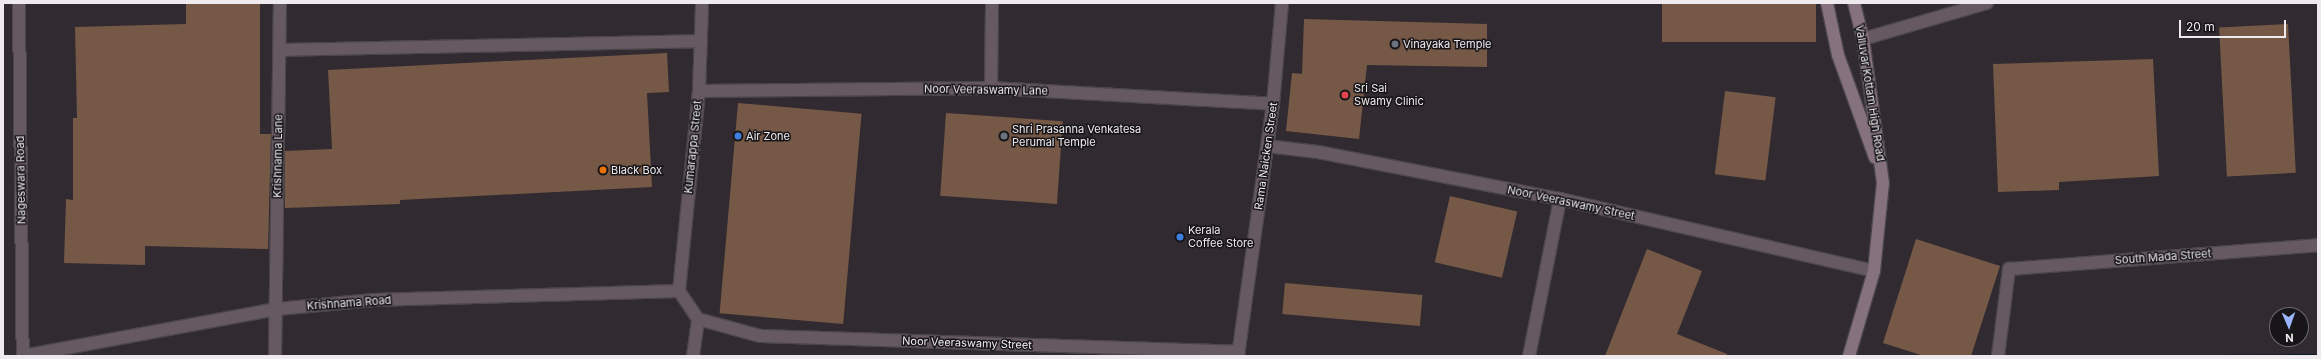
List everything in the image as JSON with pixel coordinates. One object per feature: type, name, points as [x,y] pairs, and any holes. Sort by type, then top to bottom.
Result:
[{"type":"main road","name":"Valluvar Kottam High Road","points":[[1827,3],[1838,55],[1883,183]]},
{"type":"main road","name":"Valluvar Kottam High Road","points":[[1849,356],[1874,271],[1883,183],[1863,39],[1854,3]]},
{"type":"street","name":"Nageswara Road","points":[[19,3],[23,356]]},
{"type":"street","name":"Krishnama Lane","points":[[276,356],[280,3]]},
{"type":"street","name":"Kumarappa Street","points":[[679,291],[699,91],[702,3]]},
{"type":"street","points":[[991,88],[992,3]]},
{"type":"street","name":"Rama Naicken Street","points":[[1238,354],[1273,104],[1282,3]]},
{"type":"street","points":[[1863,39],[1987,3]]},
{"type":"street","points":[[279,50],[701,41]]},
{"type":"street","name":"Noor Veeraswamy Lane","points":[[699,91],[991,88],[1273,104]]},
{"type":"street","name":"Noor Veeraswamy Street","points":[[1267,146],[1318,152],[1560,199],[1874,271]]},
{"type":"street","points":[[1529,356],[1560,199]]},
{"type":"street","name":"South Mada Street","points":[[1998,356],[2009,269],[2318,245]]},
{"type":"street","name":"Krishnama Road","points":[[23,356],[277,309],[374,300],[679,291]]},
{"type":"street","points":[[679,291],[698,319],[693,356]]},
{"type":"street","name":"Noor Veeraswamy Street","points":[[698,319],[760,336],[1238,354]]},
{"type":"water","points":[[2318,354],[2318,356],[2102,356]]},
{"type":"building","points":[[186,3],[260,3],[260,134],[271,134],[268,249],[145,246],[145,265],[64,263],[66,199],[73,200],[73,118],[77,118],[75,27],[186,24]]},
{"type":"building","points":[[1662,3],[1816,3],[1816,42],[1662,42]]},
{"type":"building","name":"Vinayaka Temple","points":[[1304,19],[1487,24],[1487,67],[1367,65],[1359,139],[1286,131],[1292,73],[1302,74]]},
{"type":"building","points":[[2288,24],[2296,173],[2227,176],[2219,28]]},
{"type":"building","points":[[667,53],[669,92],[647,93],[652,187],[400,200],[400,204],[285,208],[285,151],[332,149],[328,70]]},
{"type":"building","points":[[2153,59],[2159,176],[2059,182],[2059,190],[1998,192],[1993,64]]},
{"type":"building","points":[[1725,91],[1776,97],[1765,181],[1715,174]]},
{"type":"building","points":[[738,103],[862,114],[843,324],[720,313]]},
{"type":"building","points":[[946,113],[1063,121],[1057,204],[940,196]]},
{"type":"building","points":[[1450,196],[1517,212],[1502,278],[1435,262]]},
{"type":"building","points":[[1916,239],[2000,266],[1971,356],[1924,356],[1883,343]]},
{"type":"building","points":[[1647,249],[1702,271],[1677,334],[1727,354],[1727,356],[1605,356]]},
{"type":"building","points":[[1285,283],[1422,295],[1420,326],[1282,314]]},
{"type":"place","name":"Vinayaka Temple","points":[[1395,44]]},
{"type":"place","name":"Sri Sai Swamy Clinic","points":[[1345,95]]},
{"type":"place","name":"Air Zone","points":[[738,136]]},
{"type":"place","name":"Shri Prasanna Venkatesa Perumal Temple","points":[[1004,136]]},
{"type":"place","name":"Black Box","points":[[603,170]]},
{"type":"place","name":"Kerala Coffee Store","points":[[1180,237]]}]
